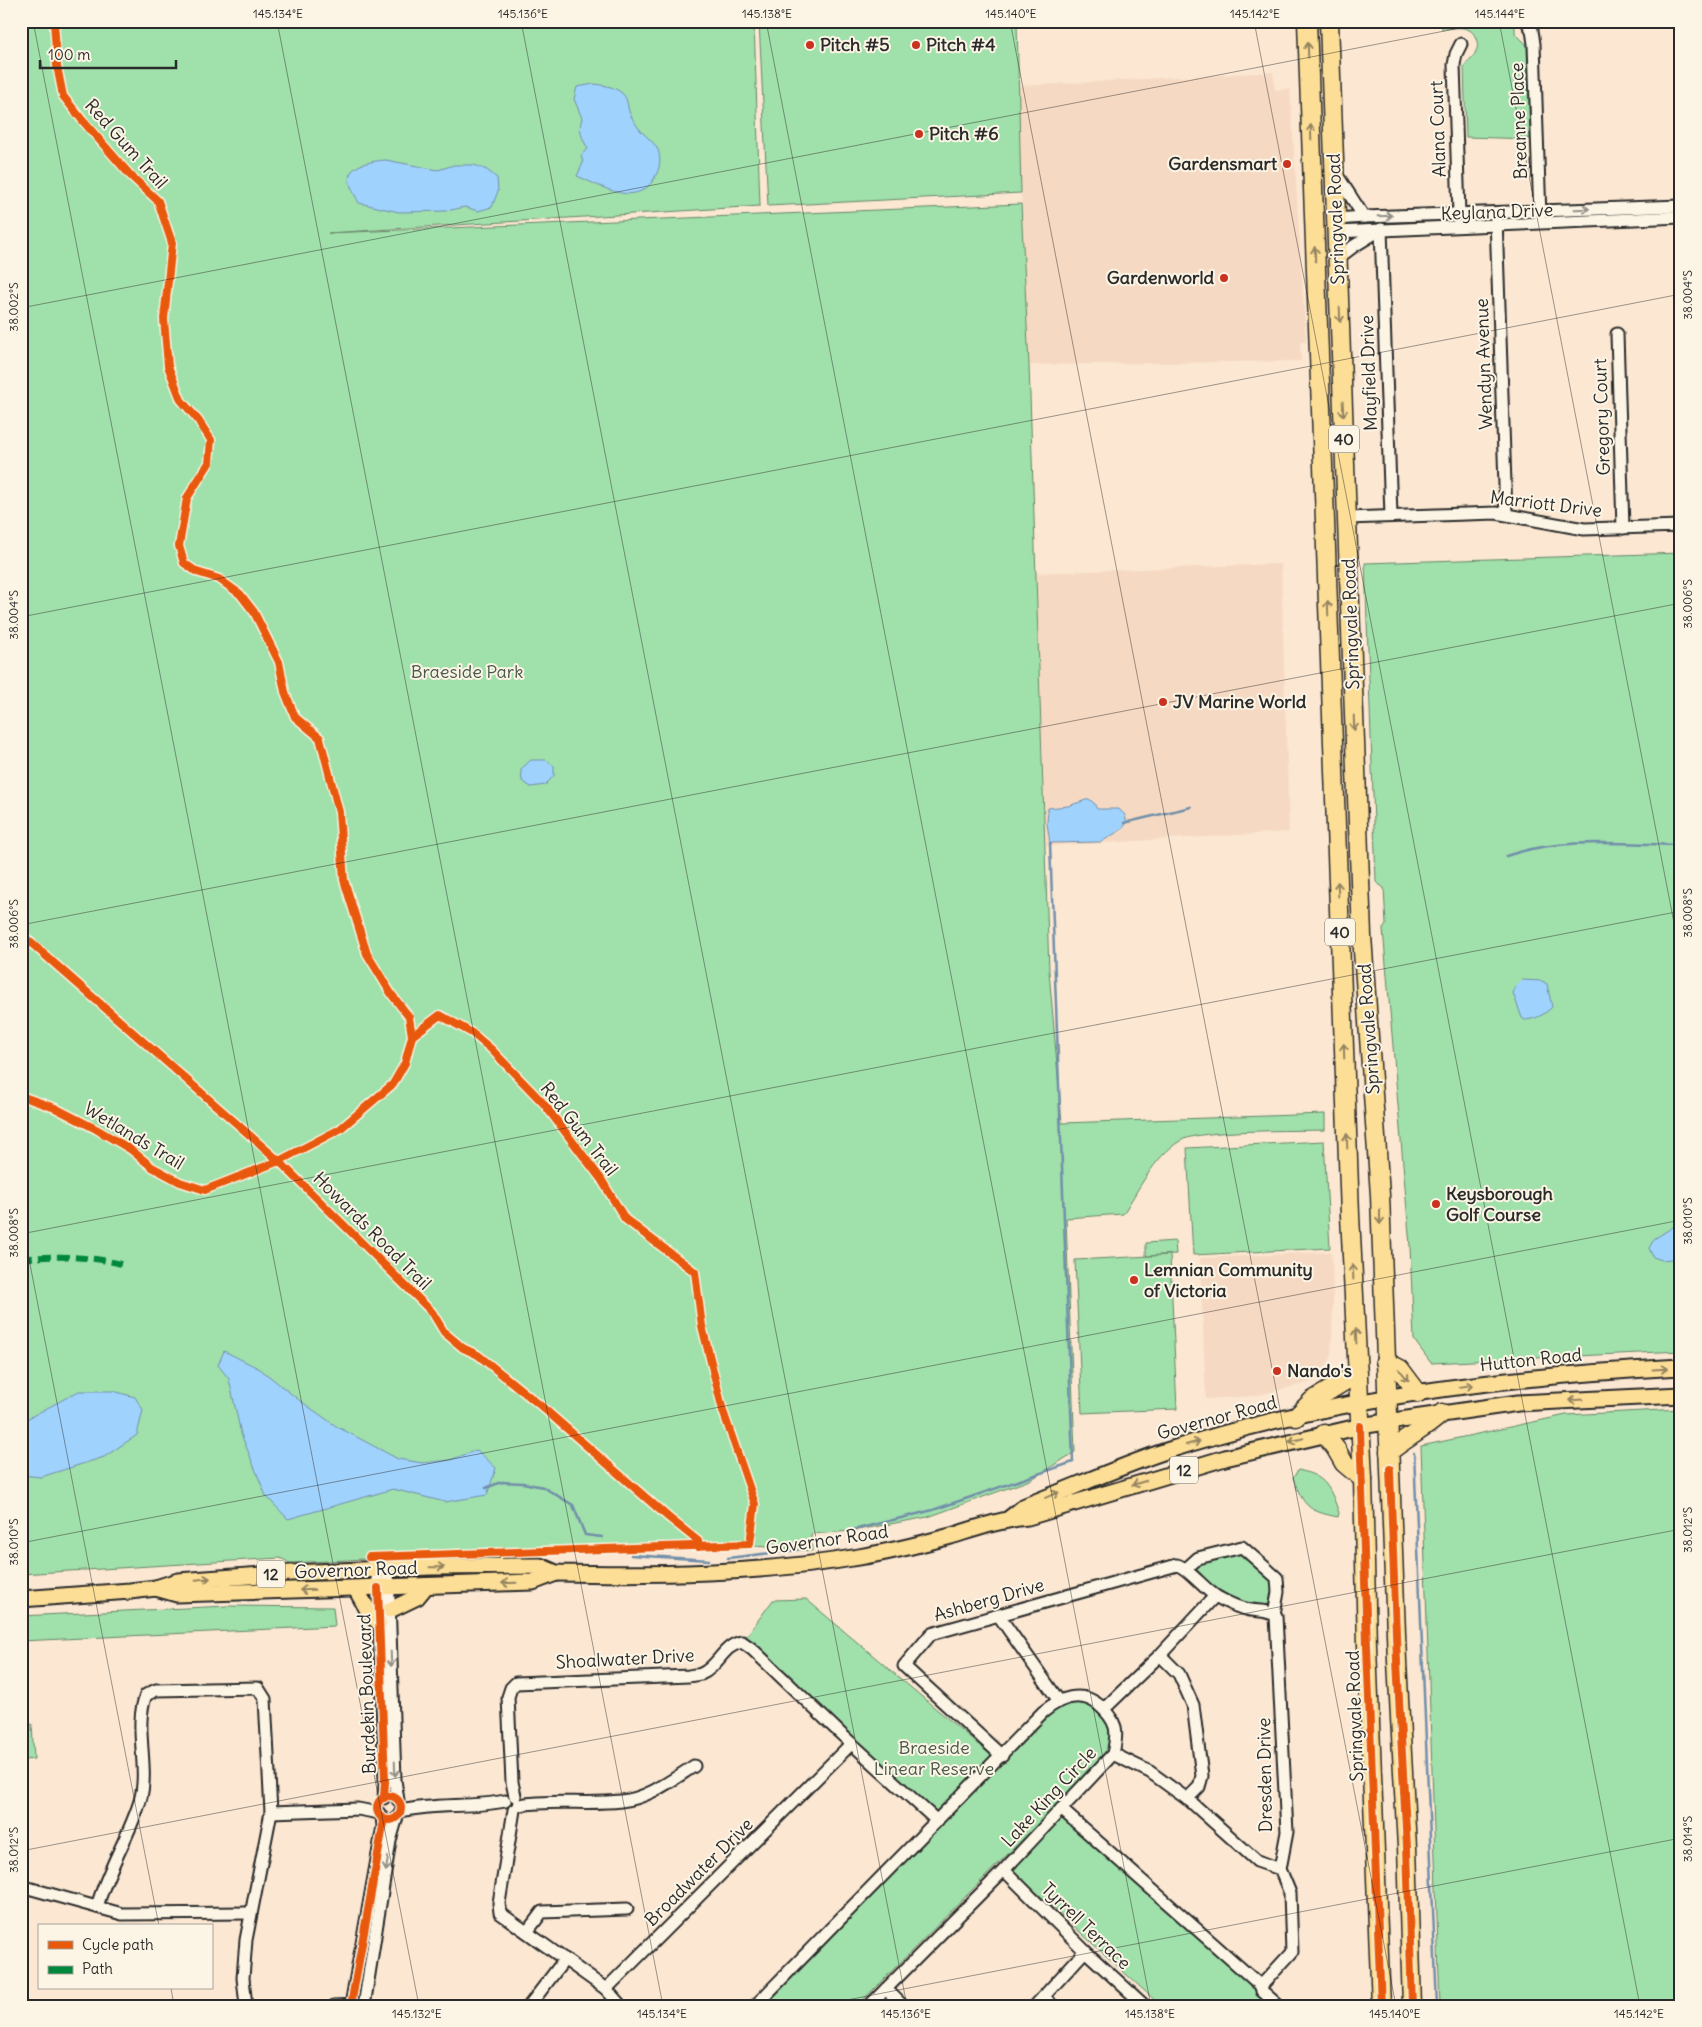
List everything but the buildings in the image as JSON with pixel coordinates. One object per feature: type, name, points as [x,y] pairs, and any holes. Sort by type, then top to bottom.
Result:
[{"type":"highway","name":"Springvale Road","points":[[1307,21],[1350,1215],[1363,1479],[1367,1646],[1381,2006]]},
{"type":"highway","name":"Springvale Road","points":[[1329,21],[1362,936],[1380,1195],[1386,1398],[1407,1847],[1412,2006]]},
{"type":"highway","name":"Keylana Drive","points":[[1314,227],[1336,225]]},
{"type":"highway","points":[[1385,1361],[1400,1369],[1418,1393]]},
{"type":"highway","points":[[1296,1417],[1312,1401],[1358,1373]]},
{"type":"highway","points":[[1389,1452],[1409,1436],[1429,1425],[1442,1413]]},
{"type":"highway","points":[[1324,1434],[1344,1463],[1363,1479]]},
{"type":"main road","name":"Hutton Road","points":[[1386,1398],[1488,1383],[1566,1375],[1681,1368]]},
{"type":"main road","name":"12","points":[[1387,1421],[1518,1403],[1681,1395]]},
{"type":"main road","name":"Governor Road","points":[[1010,1518],[1025,1506],[1145,1458],[1203,1440],[1296,1417],[1386,1398]]},
{"type":"main road","name":"Governor Road","points":[[156,1588],[177,1594],[533,1582],[556,1573],[669,1574],[799,1565],[860,1557],[902,1548],[1010,1518],[1028,1517],[1225,1458],[1387,1421]]},
{"type":"main road","name":"Governor Road","points":[[21,1598],[156,1588],[178,1581],[208,1578],[383,1569],[540,1566],[556,1573]]},
{"type":"main road","points":[[390,1610],[417,1597],[426,1586]]},
{"type":"main road","points":[[356,1589],[370,1614],[379,1623]]},
{"type":"street","name":"Breanne Place","points":[[1527,22],[1532,30],[1534,44],[1540,216]]},
{"type":"street","name":"Alana Court","points":[[1459,214],[1454,65],[1456,54],[1461,44]]},
{"type":"street","points":[[1334,170],[1364,217]]},
{"type":"street","name":"Keylana Drive","points":[[1336,225],[1381,229],[1496,218],[1681,206]]},
{"type":"street","name":"Keylana Drive","points":[[1336,225],[1364,217],[1459,214],[1496,218]]},
{"type":"street","name":"Keylana Drive","points":[[1540,216],[1681,216]]},
{"type":"street","name":"Wendyn Avenue","points":[[1496,218],[1506,514]]},
{"type":"street","points":[[1338,258],[1381,229]]},
{"type":"street","name":"Mayfield Drive","points":[[1381,229],[1391,516]]},
{"type":"street","name":"Gregory Court","points":[[1617,334],[1623,528]]},
{"type":"street","name":"Marriott Drive","points":[[1347,518],[1506,514],[1578,529],[1681,526]]},
{"type":"street","name":"Dresden Drive","points":[[1186,1569],[1201,1557],[1236,1547],[1245,1548],[1277,1578],[1278,1592],[1274,1614],[1278,1622],[1287,1832],[1280,1869]]},
{"type":"street","name":"Ashberg Drive","points":[[1002,1756],[904,1666],[931,1634],[1173,1565],[1179,1565],[1186,1569]]},
{"type":"street","name":"Burdekin Boulevard","points":[[359,2005],[383,1826],[381,1808],[386,1781],[379,1623],[384,1588],[383,1569]]},
{"type":"street","points":[[1186,1569],[1215,1596],[1230,1604],[1247,1610],[1274,1614]]},
{"type":"street","name":"Burdekin Boulevard","points":[[359,2005],[390,1841],[399,1808],[394,1763],[390,1610],[384,1588]]},
{"type":"street","points":[[755,2006],[1002,1756],[1043,1712],[1059,1702],[1074,1696],[1091,1699],[1104,1709],[1160,1655],[1215,1596]]},
{"type":"street","points":[[999,1616],[1059,1702]]},
{"type":"street","name":"Shoalwater Drive","points":[[512,1805],[508,1697],[511,1688],[516,1683],[689,1676],[702,1673],[713,1665],[734,1643],[742,1642],[752,1649],[852,1744],[938,1821]]},
{"type":"street","points":[[1160,1655],[1179,1674],[1193,1706],[1202,1776],[1199,1787],[1187,1799]]},
{"type":"street","points":[[97,1907],[140,1800],[144,1777],[142,1706],[146,1695],[156,1690],[258,1688],[265,1699],[271,1812],[246,1940],[242,1978],[246,2006]]},
{"type":"street","points":[[21,1706],[21,1719]]},
{"type":"street","name":"Lake King Circle","points":[[869,2006],[1004,1870],[1114,1754],[1115,1726],[1104,1709]]},
{"type":"street","name":"Broadwater Drive","points":[[606,1989],[852,1744]]},
{"type":"street","points":[[1114,1754],[1150,1772],[1187,1799],[1257,1862],[1280,1869],[1290,1893],[1292,1952],[1261,1986]]},
{"type":"street","points":[[381,1808],[390,1820],[399,1808],[489,1804],[512,1805],[535,1802],[622,1801],[659,1789],[694,1766]]},
{"type":"street","points":[[271,1812],[381,1808],[391,1796],[399,1808]]},
{"type":"street","points":[[512,1805],[508,1856],[499,1903],[500,1914],[606,1989],[621,2006]]},
{"type":"street","points":[[1061,1809],[1261,1986],[1262,1991],[1279,2006]]},
{"type":"street","name":"Tyrrell Terrace","points":[[1004,1870],[1085,1951],[1145,2006]]},
{"type":"street","points":[[21,1886],[122,1914],[251,1913]]},
{"type":"street","points":[[527,1932],[542,1912],[627,1909]]},
{"type":"street","points":[[1035,2006],[1085,1951]]},
{"type":"street","points":[[529,2006],[565,1959]]},
{"type":"street","points":[[886,1989],[903,2006]]},
{"type":"street","points":[[1044,1997],[1053,2006]]},
{"type":"street","points":[[334,2006],[359,2005]]},
{"type":"shaded area","points":[[1273,72],[1275,90],[1290,89],[1306,342],[1300,342],[1301,361],[1029,365],[1018,86]]},
{"type":"shaded area","name":"JV Marine World","points":[[1281,564],[1289,832],[1046,846],[1036,573]]},
{"type":"shaded area","points":[[1331,1252],[1333,1305],[1331,1358],[1322,1373],[1308,1383],[1254,1396],[1206,1399],[1200,1258]]},
{"type":"green space","name":"Braeside Park","points":[[21,21],[754,21],[760,206],[328,233],[1021,204],[1029,365],[1049,971],[1062,1123],[1325,1114],[1325,1130],[1206,1134],[1180,1141],[1162,1156],[1141,1184],[1123,1214],[1066,1218],[1075,1452],[1030,1480],[928,1517],[852,1531],[811,1534],[812,1551],[698,1541],[367,1554],[365,1559],[290,1563],[280,1558],[21,1574]]},
{"type":"green space","points":[[759,21],[1017,21],[1021,193],[768,206]]},
{"type":"green space","points":[[1441,21],[1515,21],[1515,33],[1527,45],[1530,139],[1466,137],[1464,67],[1475,53],[1477,42],[1471,31],[1462,28],[1442,29]]},
{"type":"green space","name":"Keysborough Golf Course","points":[[1681,553],[1681,1351],[1431,1363],[1414,1340],[1410,1246],[1383,929],[1386,925],[1384,888],[1376,882],[1365,563]]},
{"type":"green space","points":[[1324,1141],[1330,1248],[1193,1255],[1187,1148]]},
{"type":"green space","points":[[1175,1241],[1176,1254],[1146,1256],[1146,1243]]},
{"type":"green space","points":[[1170,1255],[1177,1409],[1082,1413],[1075,1260]]},
{"type":"green space","points":[[1681,1409],[1681,2006],[1440,2006],[1421,1446],[1566,1415]]},
{"type":"green space","points":[[1298,1470],[1321,1479],[1326,1484],[1336,1504],[1339,1513],[1338,1517],[1313,1510],[1304,1502],[1293,1478]]},
{"type":"green space","points":[[1241,1550],[1272,1578],[1273,1602],[1263,1605],[1252,1605],[1241,1602],[1220,1590],[1193,1569],[1196,1562],[1214,1560]]},
{"type":"green space","name":"Braeside Linear Reserve","points":[[806,1599],[992,1756],[937,1815],[745,1638],[773,1600]]},
{"type":"green space","points":[[227,1606],[333,1607],[335,1626],[21,1641],[21,1616]]},
{"type":"green space","points":[[1074,1700],[1097,1707],[1112,1730],[1105,1756],[869,1994],[856,2006],[758,2006],[1043,1718]]},
{"type":"green space","points":[[21,1724],[32,1724],[34,1759],[24,1760],[21,1755]]},
{"type":"green space","points":[[1062,1814],[1275,2006],[1161,2006],[1011,1869]]},
{"type":"water","points":[[594,84],[610,87],[622,93],[626,98],[630,114],[640,130],[658,150],[660,160],[657,172],[649,186],[640,191],[630,194],[620,193],[577,176],[583,163],[581,155],[588,149],[581,134],[582,118],[574,99],[577,87]]},
{"type":"water","points":[[386,160],[438,170],[454,165],[474,165],[487,170],[497,178],[498,191],[492,207],[478,211],[465,207],[446,211],[399,212],[359,203],[350,184],[349,177],[351,172],[361,165]]},
{"type":"water","points":[[531,760],[546,760],[554,766],[554,776],[545,785],[531,787],[522,781],[521,769]]},
{"type":"water","points":[[1089,799],[1097,809],[1119,809],[1125,815],[1127,823],[1121,830],[1101,842],[1050,843],[1047,823],[1048,808],[1068,806]]},
{"type":"water","points":[[1522,980],[1542,981],[1547,984],[1552,1007],[1536,1018],[1525,1020],[1522,1018],[1513,993],[1516,986]]},
{"type":"water","points":[[1681,1222],[1681,1258],[1662,1260],[1653,1257],[1649,1248],[1654,1239]]},
{"type":"water","points":[[224,1351],[260,1369],[336,1426],[398,1459],[423,1463],[450,1460],[477,1450],[496,1468],[487,1495],[445,1502],[393,1489],[288,1519],[266,1496],[241,1434],[229,1379],[218,1365]]},
{"type":"water","points":[[79,1391],[113,1391],[135,1397],[143,1410],[137,1435],[104,1457],[41,1477],[21,1475],[21,1422]]},
{"type":"waterway","points":[[1124,823],[1191,807]]},
{"type":"waterway","points":[[853,1530],[933,1510],[1073,1462],[1051,843]]},
{"type":"waterway","points":[[1506,856],[1548,846],[1570,844],[1681,845]]},
{"type":"waterway","points":[[1414,1453],[1437,2006]]},
{"type":"waterway","points":[[486,1488],[501,1482],[523,1483],[543,1487],[573,1505],[585,1535],[602,1537]]},
{"type":"waterway","points":[[728,1558],[797,1550]]},
{"type":"waterway","points":[[631,1555],[709,1560]]},
{"type":"marked path","points":[[21,1259],[71,1257],[97,1259],[121,1264]]},
{"type":"cycle path","name":"Red Gum Trail","points":[[54,21],[57,66],[63,96],[130,175],[158,201],[172,243],[164,319],[168,366],[181,400],[198,420],[211,440],[209,463],[187,498],[179,546],[184,563],[197,572],[219,579],[240,594],[254,612],[279,662],[285,692],[295,717],[320,738],[339,812],[344,880],[367,954],[392,995],[409,1017],[412,1036],[440,1015],[472,1033],[491,1049],[544,1104],[601,1179],[625,1219],[695,1272],[702,1326],[723,1411],[755,1504],[750,1544],[369,1557]]},
{"type":"cycle path","name":"Howards Road Trail","points":[[21,934],[279,1161],[432,1312],[444,1332],[463,1348],[478,1355],[541,1406],[698,1541],[699,1547]]},
{"type":"cycle path","name":"Wetlands Trail","points":[[21,1096],[55,1108],[130,1149],[152,1167],[180,1182],[205,1190],[279,1161],[340,1129],[393,1084],[405,1063],[412,1036]]},
{"type":"cycle path","points":[[1360,1426],[1381,2006]]},
{"type":"cycle path","points":[[1390,1469],[1397,1661],[1407,1847],[1412,2006]]},
{"type":"cycle path","points":[[378,1588],[384,1798]]},
{"type":"cycle path","points":[[389,1796],[397,1800],[401,1808],[397,1816],[389,1820],[381,1816],[377,1808],[381,1800],[389,1796]]},
{"type":"cycle path","points":[[334,2006],[351,2005],[383,1826],[382,1817]]},
{"type":"place","name":"Pitch #5","points":[[810,45]]},
{"type":"place","name":"Pitch #4","points":[[916,45]]},
{"type":"place","name":"Pitch #6","points":[[919,134]]},
{"type":"place","name":"Gardensmart","points":[[1287,164]]},
{"type":"place","name":"Gardenworld","points":[[1224,278]]},
{"type":"place","name":"JV Marine World","points":[[1163,702]]},
{"type":"place","name":"Keysborough Golf Course","points":[[1436,1204]]},
{"type":"place","name":"Lemnian Community of Victoria","points":[[1134,1280]]},
{"type":"place","name":"Nando's","points":[[1277,1371]]}]
